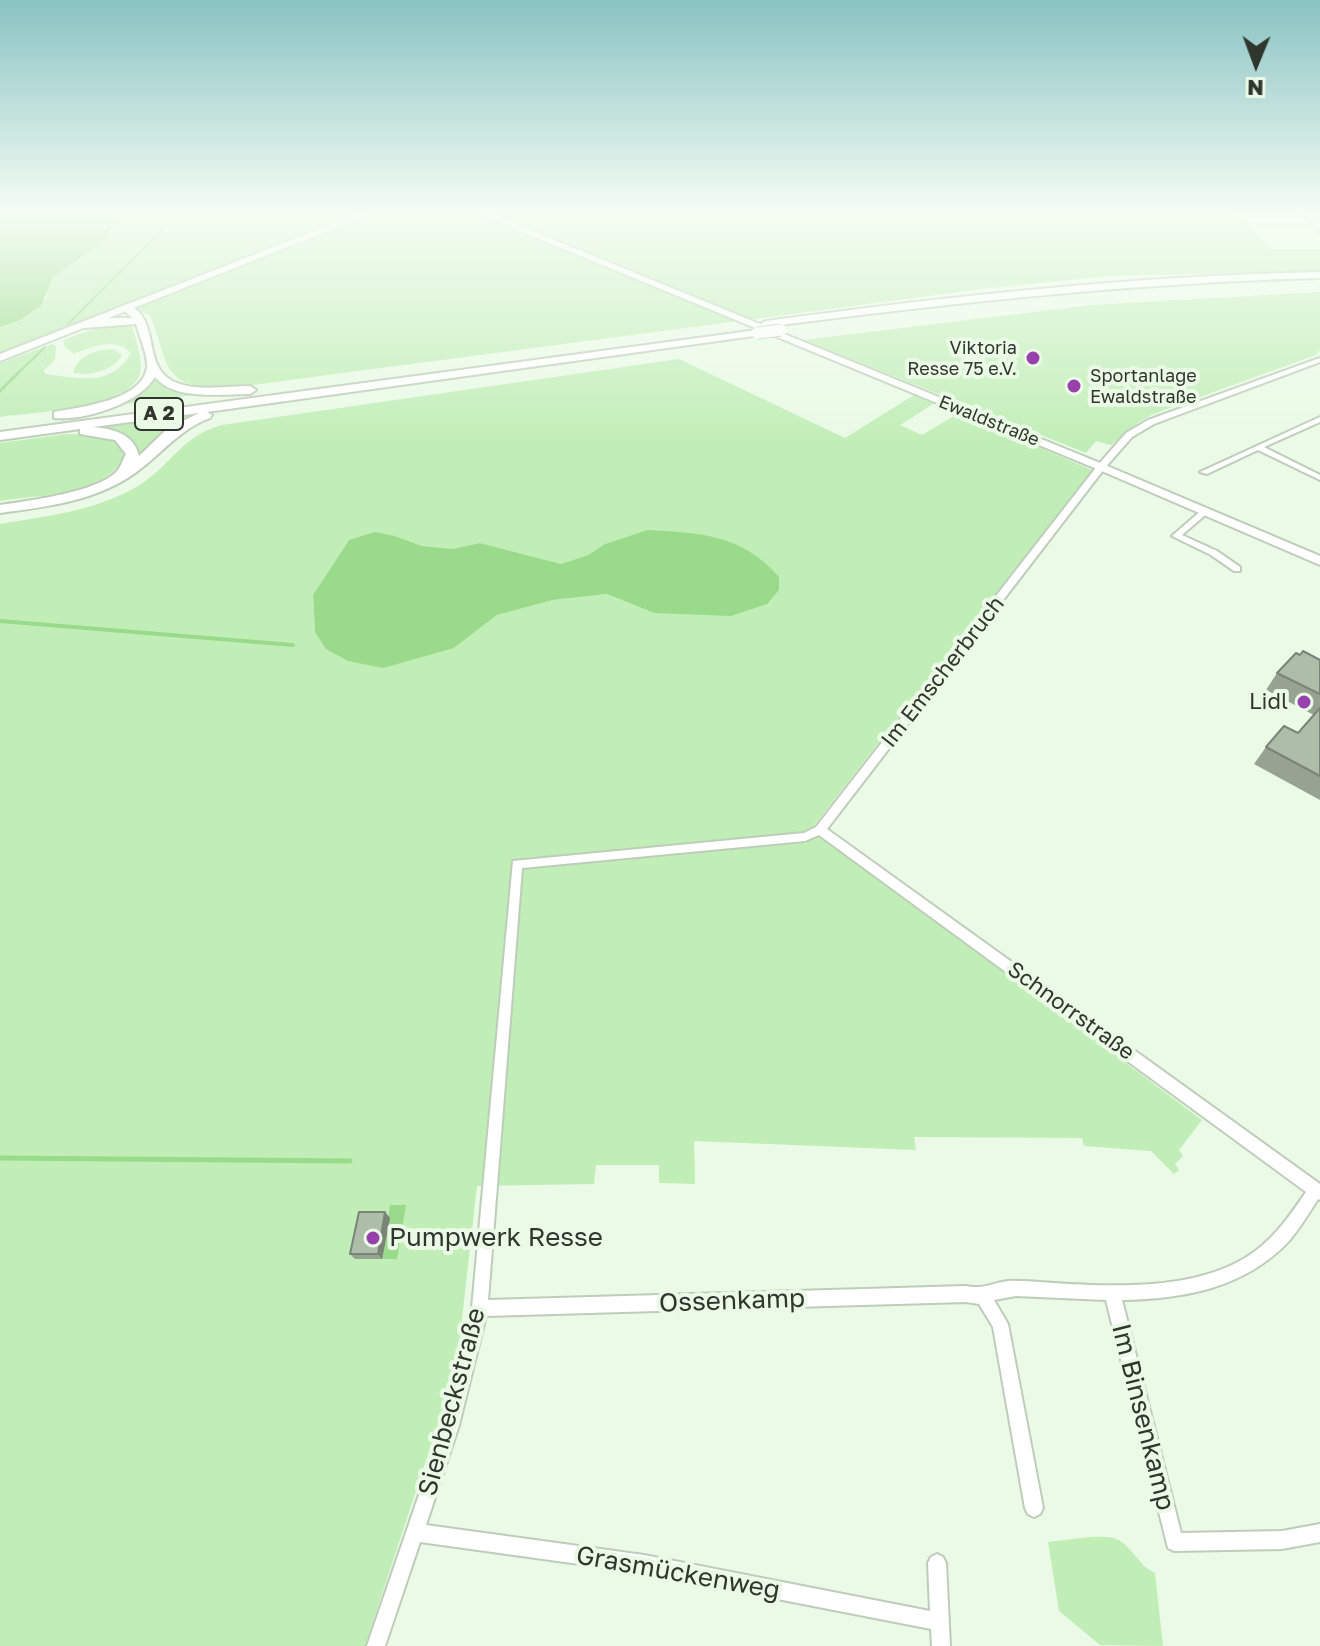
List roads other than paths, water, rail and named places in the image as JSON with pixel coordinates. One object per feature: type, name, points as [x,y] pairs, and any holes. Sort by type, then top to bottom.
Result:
[{"type":"highway","name":"A 2","points":[[0,436],[762,328],[1070,289]]},
{"type":"highway","name":"A 2","points":[[0,426],[743,327],[781,330],[1069,295],[1188,289]]},
{"type":"highway","points":[[123,309],[141,320],[140,326],[153,367],[165,382],[194,390],[290,387]]},
{"type":"highway","points":[[84,325],[109,321],[140,326]]},
{"type":"highway","points":[[28,422],[90,409],[127,396],[144,385],[153,367]]},
{"type":"highway","points":[[0,509],[70,498],[119,477],[140,462],[164,436],[190,421],[214,413],[318,393]]},
{"type":"highway","points":[[0,436],[81,431],[118,436],[126,441],[133,454],[127,469],[119,477]]},
{"type":"main road","points":[[0,358],[175,289]]},
{"type":"main road","name":"Ewaldstraße","points":[[666,289],[1101,467],[1320,561]]},
{"type":"street","name":"Im Emscherbruch","points":[[820,830],[1129,435],[1151,422],[1319,361]]},
{"type":"street","points":[[1204,472],[1320,419]]},
{"type":"street","points":[[1259,448],[1320,478]]},
{"type":"street","points":[[1206,511],[1176,536],[1214,553],[1237,569]]},
{"type":"street","name":"Sienbeckstraße","points":[[376,1646],[451,1425],[480,1308],[517,864],[805,837],[820,830]]},
{"type":"street","name":"Schnorrstraße","points":[[820,830],[1318,1192]]},
{"type":"street","name":"Ossenkamp","points":[[480,1308],[952,1295],[984,1298],[1002,1289],[1112,1292],[1179,1289],[1231,1274],[1253,1262],[1283,1237],[1318,1192]]},
{"type":"street","name":"Im Binsenkamp","points":[[1112,1292],[1174,1542],[1282,1540],[1320,1533]]},
{"type":"street","points":[[984,1298],[1000,1324],[1034,1508]]},
{"type":"street","name":"Grasmückenweg","points":[[414,1532],[644,1564],[940,1622]]},
{"type":"street","points":[[937,1563],[941,1646]]},
{"type":"waterway","points":[[68,324],[103,289]]},
{"type":"waterway","points":[[16,375],[45,347]]},
{"type":"waterway","points":[[0,391],[16,375]]},
{"type":"waterway","points":[[0,621],[293,645]]},
{"type":"waterway","points":[[0,1158],[350,1161]]},
{"type":"place","name":"Viktoria Resse 75 e.V.","points":[[1033,358]]},
{"type":"place","name":"Sportanlage Ewaldstraße","points":[[1074,386]]},
{"type":"place","name":"Lidl","points":[[1304,702]]},
{"type":"place","name":"Pumpwerk Resse","points":[[373,1238]]}]
